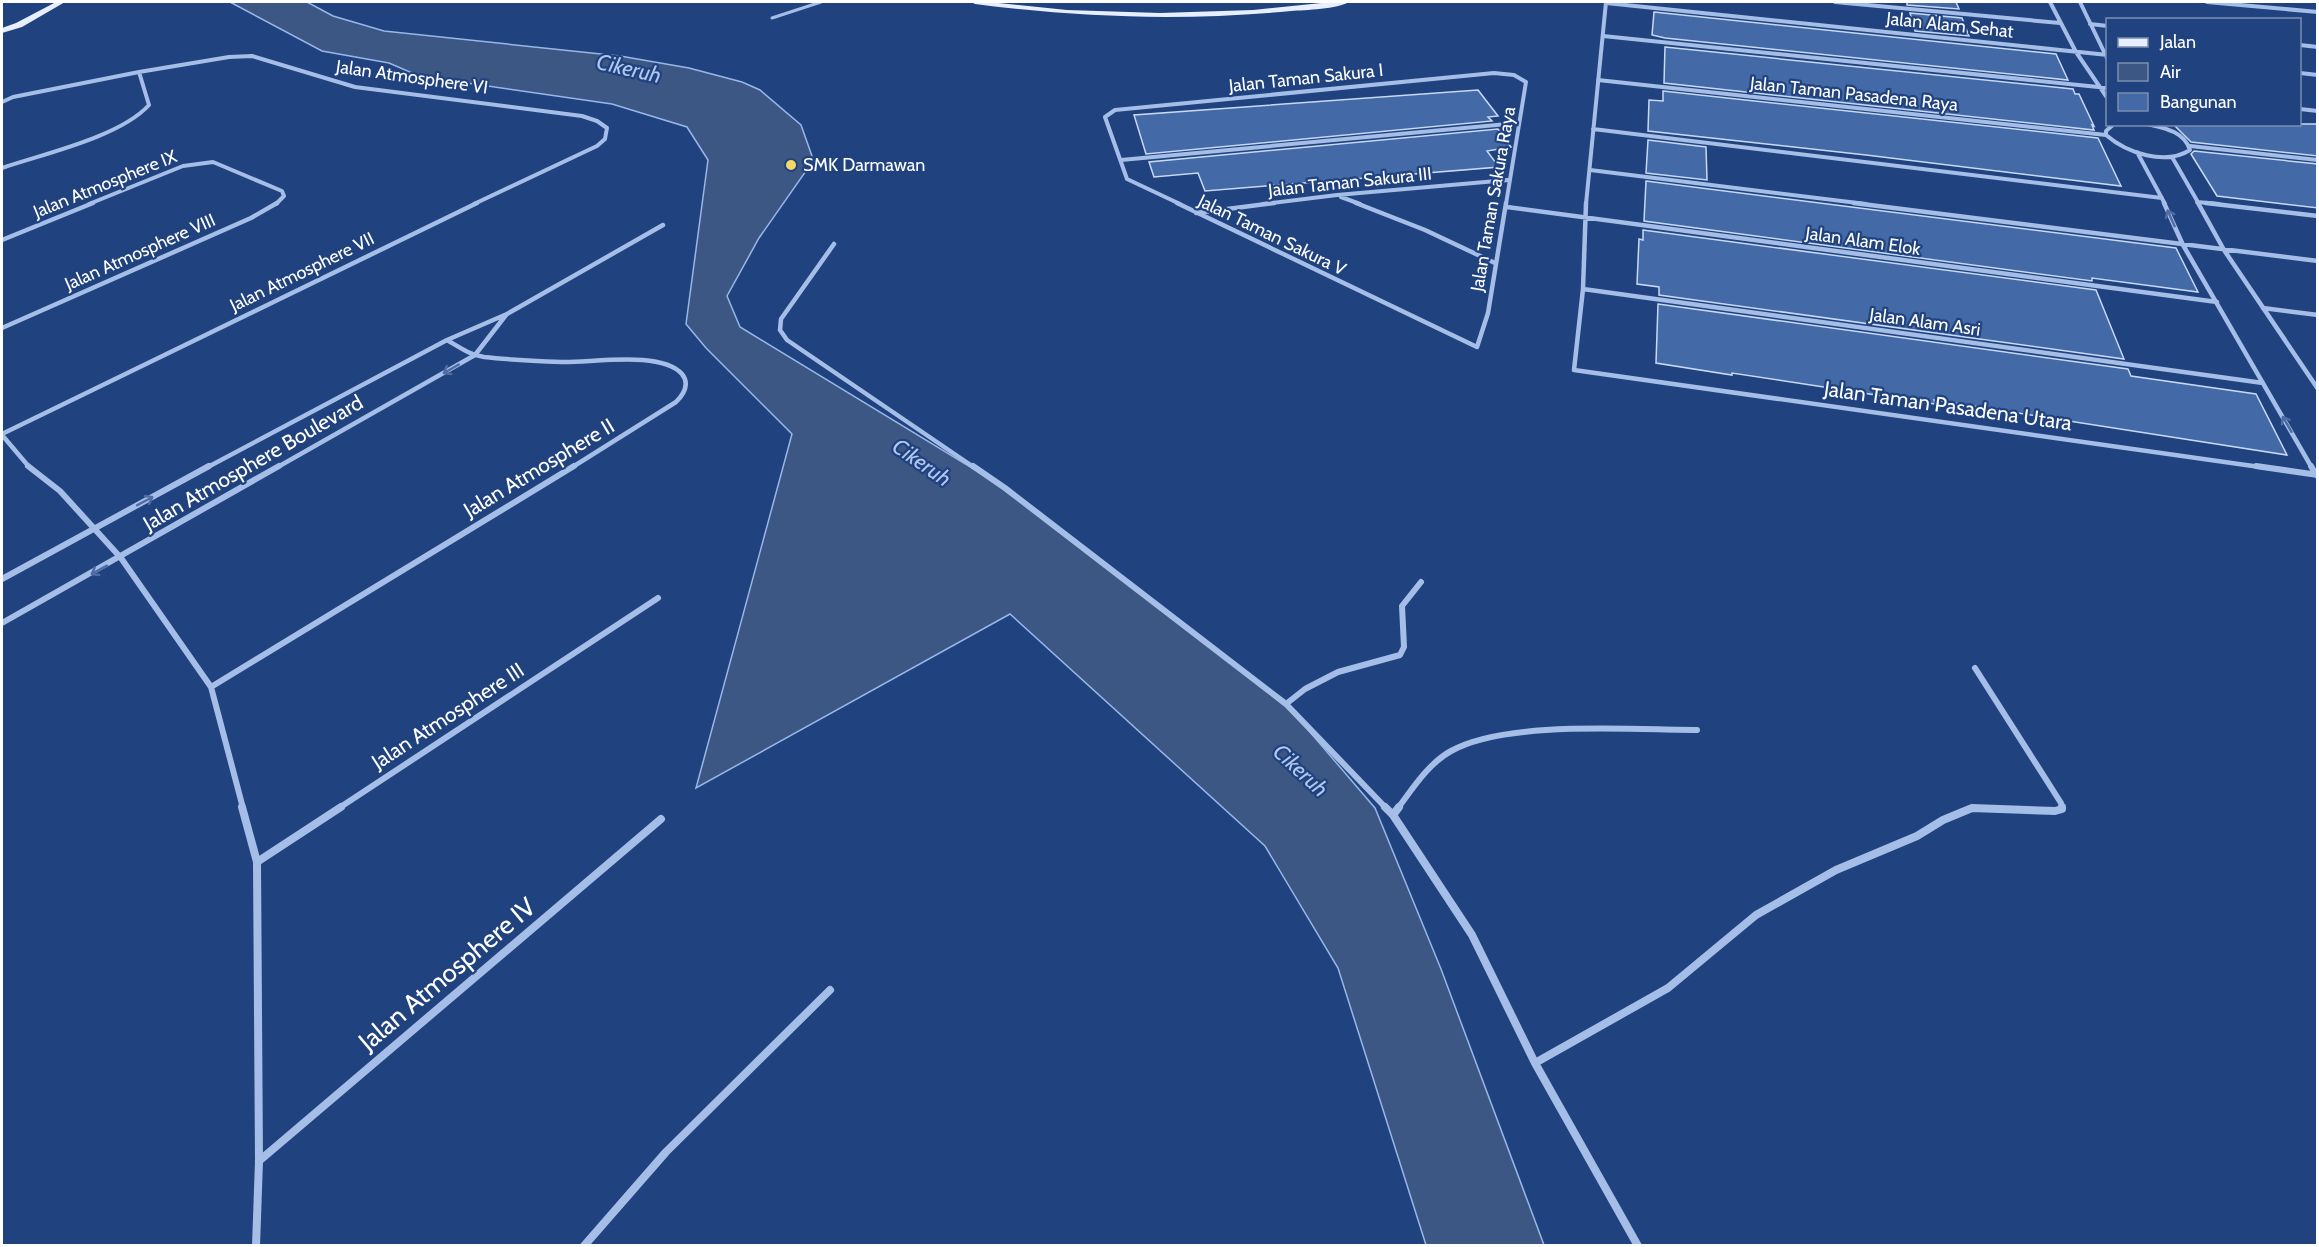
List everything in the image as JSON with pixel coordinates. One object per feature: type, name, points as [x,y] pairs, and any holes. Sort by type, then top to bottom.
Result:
[{"type":"main road","points":[[2,31],[61,2]]},
{"type":"main road","points":[[975,2],[1034,9],[1112,14],[1183,15],[1252,12],[1345,2]]},
{"type":"street","points":[[1583,289],[1585,217],[1606,2]]},
{"type":"street","name":"Jalan Alam Sehat","points":[[1606,2],[2106,56]]},
{"type":"street","points":[[1835,2],[2060,23]]},
{"type":"street","points":[[2049,2],[2076,52],[2106,96]]},
{"type":"street","points":[[2080,2],[2106,54]]},
{"type":"street","points":[[2207,2],[2318,12]]},
{"type":"street","points":[[2090,24],[2106,26]]},
{"type":"street","points":[[1604,36],[2106,88]]},
{"type":"street","points":[[2301,45],[2318,47]]},
{"type":"street","name":"Jalan Atmosphere VI","points":[[2,102],[13,97],[139,72],[229,57],[252,56],[355,87],[582,116],[597,121],[607,128]]},
{"type":"street","points":[[2,168],[119,127],[140,116],[149,105],[139,72]]},
{"type":"street","name":"Jalan Taman Sakura I","points":[[1114,110],[1500,73]]},
{"type":"street","name":"Jalan Taman Sakura Raya","points":[[1477,347],[1488,313],[1506,207],[1508,180],[1526,82],[1514,75],[1500,73]]},
{"type":"street","points":[[2301,73],[2318,75]]},
{"type":"street","name":"Jalan Taman Pasadena Raya","points":[[1598,80],[2106,135]]},
{"type":"street","points":[[2301,109],[2318,111]]},
{"type":"street","name":"Jalan Taman Sakura V","points":[[1114,110],[1108,112],[1105,117],[1127,179],[1477,347]]},
{"type":"street","points":[[1120,160],[1518,123]]},
{"type":"street","points":[[2112,126],[2106,131],[2106,135],[2117,144],[2138,152],[2172,156],[2187,153],[2190,146]]},
{"type":"street","points":[[2158,126],[2181,136],[2190,146],[2318,160]]},
{"type":"street","name":"Jalan Atmosphere VII","points":[[2,434],[319,278],[597,146],[605,139],[607,128]]},
{"type":"street","points":[[1593,129],[2162,198]]},
{"type":"street","points":[[2138,152],[2183,245],[2317,475]]},
{"type":"street","points":[[2172,156],[2224,250],[2318,389]]},
{"type":"street","name":"Jalan Atmosphere IX","points":[[2,240],[183,166],[200,163],[213,162],[282,191],[284,196]]},
{"type":"street","points":[[1590,170],[2318,261]]},
{"type":"street","name":"Jalan Taman Sakura III","points":[[1195,213],[1337,195],[1508,180]]},
{"type":"street","points":[[1337,195],[1425,230],[1495,263]]},
{"type":"street","name":"Jalan Atmosphere VIII","points":[[2,328],[251,218],[274,207],[284,196]]},
{"type":"street","points":[[2197,202],[2318,216]]},
{"type":"street","name":"Jalan Alam Elok","points":[[1506,207],[2217,302]]},
{"type":"street","name":"Jalan Atmosphere Boulevard","points":[[2,579],[93,528],[447,340],[507,314],[663,225]]},
{"type":"street","points":[[834,244],[781,320],[780,330],[787,340],[1005,488],[1286,704],[1393,815],[1472,935],[1535,1063],[1638,1245]]},
{"type":"street","name":"Jalan Taman Pasadena Utara","points":[[1583,289],[1574,370],[2317,475]]},
{"type":"street","name":"Jalan Alam Asri","points":[[1583,289],[2263,382]]},
{"type":"street","points":[[2263,308],[2318,315]]},
{"type":"street","name":"Jalan Atmosphere Boulevard","points":[[2,623],[121,558],[475,355],[507,314]]},
{"type":"street","points":[[447,340],[475,355]]},
{"type":"street","name":"Jalan Atmosphere II","points":[[211,687],[653,418],[677,402],[683,395],[686,382],[677,369],[660,362],[634,360],[545,362],[475,355]]},
{"type":"street","points":[[2,434],[23,462],[60,491],[121,558],[211,687],[257,862],[260,1161],[256,1245]]},
{"type":"street","points":[[1286,704],[1309,684],[1326,676],[1360,664],[1400,655],[1404,647],[1402,606],[1421,582]]},
{"type":"street","name":"Jalan Atmosphere III","points":[[257,862],[657,598]]},
{"type":"street","points":[[1535,1063],[1668,988],[1756,915],[1836,870],[1917,836],[1943,820],[1972,808],[2055,811],[2062,809],[2061,803],[1975,669]]},
{"type":"street","points":[[1393,815],[1412,790],[1450,752],[1486,737],[1537,732],[1697,730]]},
{"type":"street","name":"Jalan Atmosphere IV","points":[[260,1161],[661,819]]},
{"type":"street","points":[[584,1245],[666,1152],[830,990]]},
{"type":"lane","points":[[772,18],[821,2]]},
{"type":"water","name":"Cikeruh","points":[[230,2],[307,2],[333,16],[384,31],[620,56],[689,68],[742,82],[760,90],[801,125],[812,156],[806,171],[759,238],[727,296],[740,327],[1005,488],[1286,704],[1375,808],[1441,969],[1544,1245],[1426,1245],[1338,968],[1265,846],[1010,614],[696,788],[792,434],[706,348],[686,324],[708,160],[687,127],[612,104],[419,76],[389,63],[322,51]]},
{"type":"building","points":[[1907,2],[1956,2],[1959,9],[1907,5]]},
{"type":"building","points":[[1654,12],[2056,54],[2068,80],[1665,38],[1652,35]]},
{"type":"building","points":[[1910,13],[1962,18],[1969,36],[1915,31]]},
{"type":"building","points":[[1665,47],[2073,89],[2075,94],[2079,94],[2094,130],[1664,83]]},
{"type":"building","points":[[1478,90],[1498,116],[1488,117],[1492,121],[1146,154],[1134,115]]},
{"type":"building","points":[[1663,91],[2098,138],[2121,186],[1648,131],[1649,100],[1663,101]]},
{"type":"building","points":[[2318,124],[2318,156],[2191,142],[2175,126]]},
{"type":"building","points":[[1498,129],[1511,147],[1487,151],[1499,167],[1205,191],[1198,173],[1154,177],[1149,162]]},
{"type":"building","points":[[1648,140],[1706,147],[1707,180],[1646,173]]},
{"type":"building","points":[[2194,151],[2318,164],[2318,208],[2217,196],[2191,154]]},
{"type":"building","points":[[1646,181],[2176,248],[2198,292],[2092,278],[2092,281],[1644,221]]},
{"type":"building","points":[[1643,230],[2096,290],[2124,359],[1659,295],[1659,287],[1637,284],[1639,239],[1643,240]]},
{"type":"building","points":[[1658,304],[2128,369],[2131,376],[2256,394],[2287,455],[1934,400],[1935,404],[1656,363]]},
{"type":"place","name":"SMK Darmawan","points":[[791,165]]}]
